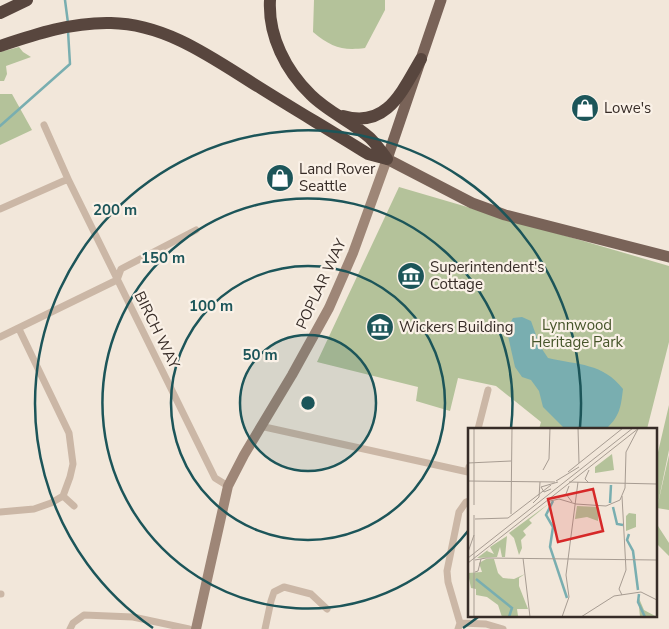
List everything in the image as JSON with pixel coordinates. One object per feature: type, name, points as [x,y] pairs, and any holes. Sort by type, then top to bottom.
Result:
[{"type":"highway","points":[[0,13],[27,0]]},
{"type":"highway","points":[[270,0],[271,22],[276,42],[296,78],[312,96],[371,138],[387,158]]},
{"type":"highway","points":[[0,46],[28,36],[84,24],[112,23],[137,26],[160,32],[197,49],[368,154],[387,158]]},
{"type":"highway","points":[[338,115],[362,120],[372,118],[384,112],[407,82],[421,59]]},
{"type":"main road","name":"POPLAR WAY","points":[[196,629],[228,486],[260,426],[330,308],[353,253],[441,0]]},
{"type":"main road","points":[[387,158],[472,203],[505,215],[669,257]]},
{"type":"street","name":"BIRCH WAY","points":[[44,125],[68,179],[215,478],[228,486]]},
{"type":"street","points":[[0,209],[68,179]]},
{"type":"street","points":[[0,337],[117,280],[121,269],[196,230]]},
{"type":"street","points":[[0,512],[34,509],[63,496],[73,464],[69,433],[19,328]]},
{"type":"street","points":[[478,428],[488,390]]},
{"type":"street","points":[[260,426],[468,470]]},
{"type":"street","points":[[63,496],[74,506]]},
{"type":"street","points":[[467,502],[459,512],[447,570],[448,582],[459,626],[486,624],[504,629]]},
{"type":"street","points":[[265,629],[270,601],[274,592],[284,587],[311,594],[327,609]]},
{"type":"street","points":[[70,629],[84,615],[133,617],[189,629]]},
{"type":"green space","points":[[314,0],[385,0],[385,10],[365,48],[350,49],[337,47],[313,32]]},
{"type":"green space","points":[[19,47],[31,57],[6,66],[7,74],[4,81],[0,81],[0,52]]},
{"type":"green space","points":[[0,94],[12,94],[32,130],[0,145]]},
{"type":"green space","name":"Lynnwood Heritage Park","points":[[399,187],[669,266],[669,342],[647,428],[539,428],[541,422],[496,386],[458,378],[450,411],[416,401],[418,387],[317,362]]},
{"type":"green space","points":[[669,405],[669,450],[656,513],[656,461]]},
{"type":"green space","points":[[669,455],[669,510],[657,508]]},
{"type":"green space","points":[[656,513],[658,526],[669,543],[669,556],[656,543]]},
{"type":"water","points":[[522,317],[531,321],[540,346],[548,358],[589,366],[607,374],[623,389],[619,410],[615,419],[607,428],[564,428],[543,407],[539,391],[531,380],[522,377],[515,367],[508,336],[509,325],[513,318]]},
{"type":"waterway","points":[[65,0],[68,23]]},
{"type":"waterway","points":[[0,126],[70,64],[68,31]]},
{"type":"place","name":"Lowe's","points":[[585,108]]},
{"type":"place","name":"Land Rover Seattle","points":[[280,178]]},
{"type":"place","name":"Superintendent's Cottage","points":[[411,276]]},
{"type":"place","name":"Wickers Building","points":[[380,327]]}]
